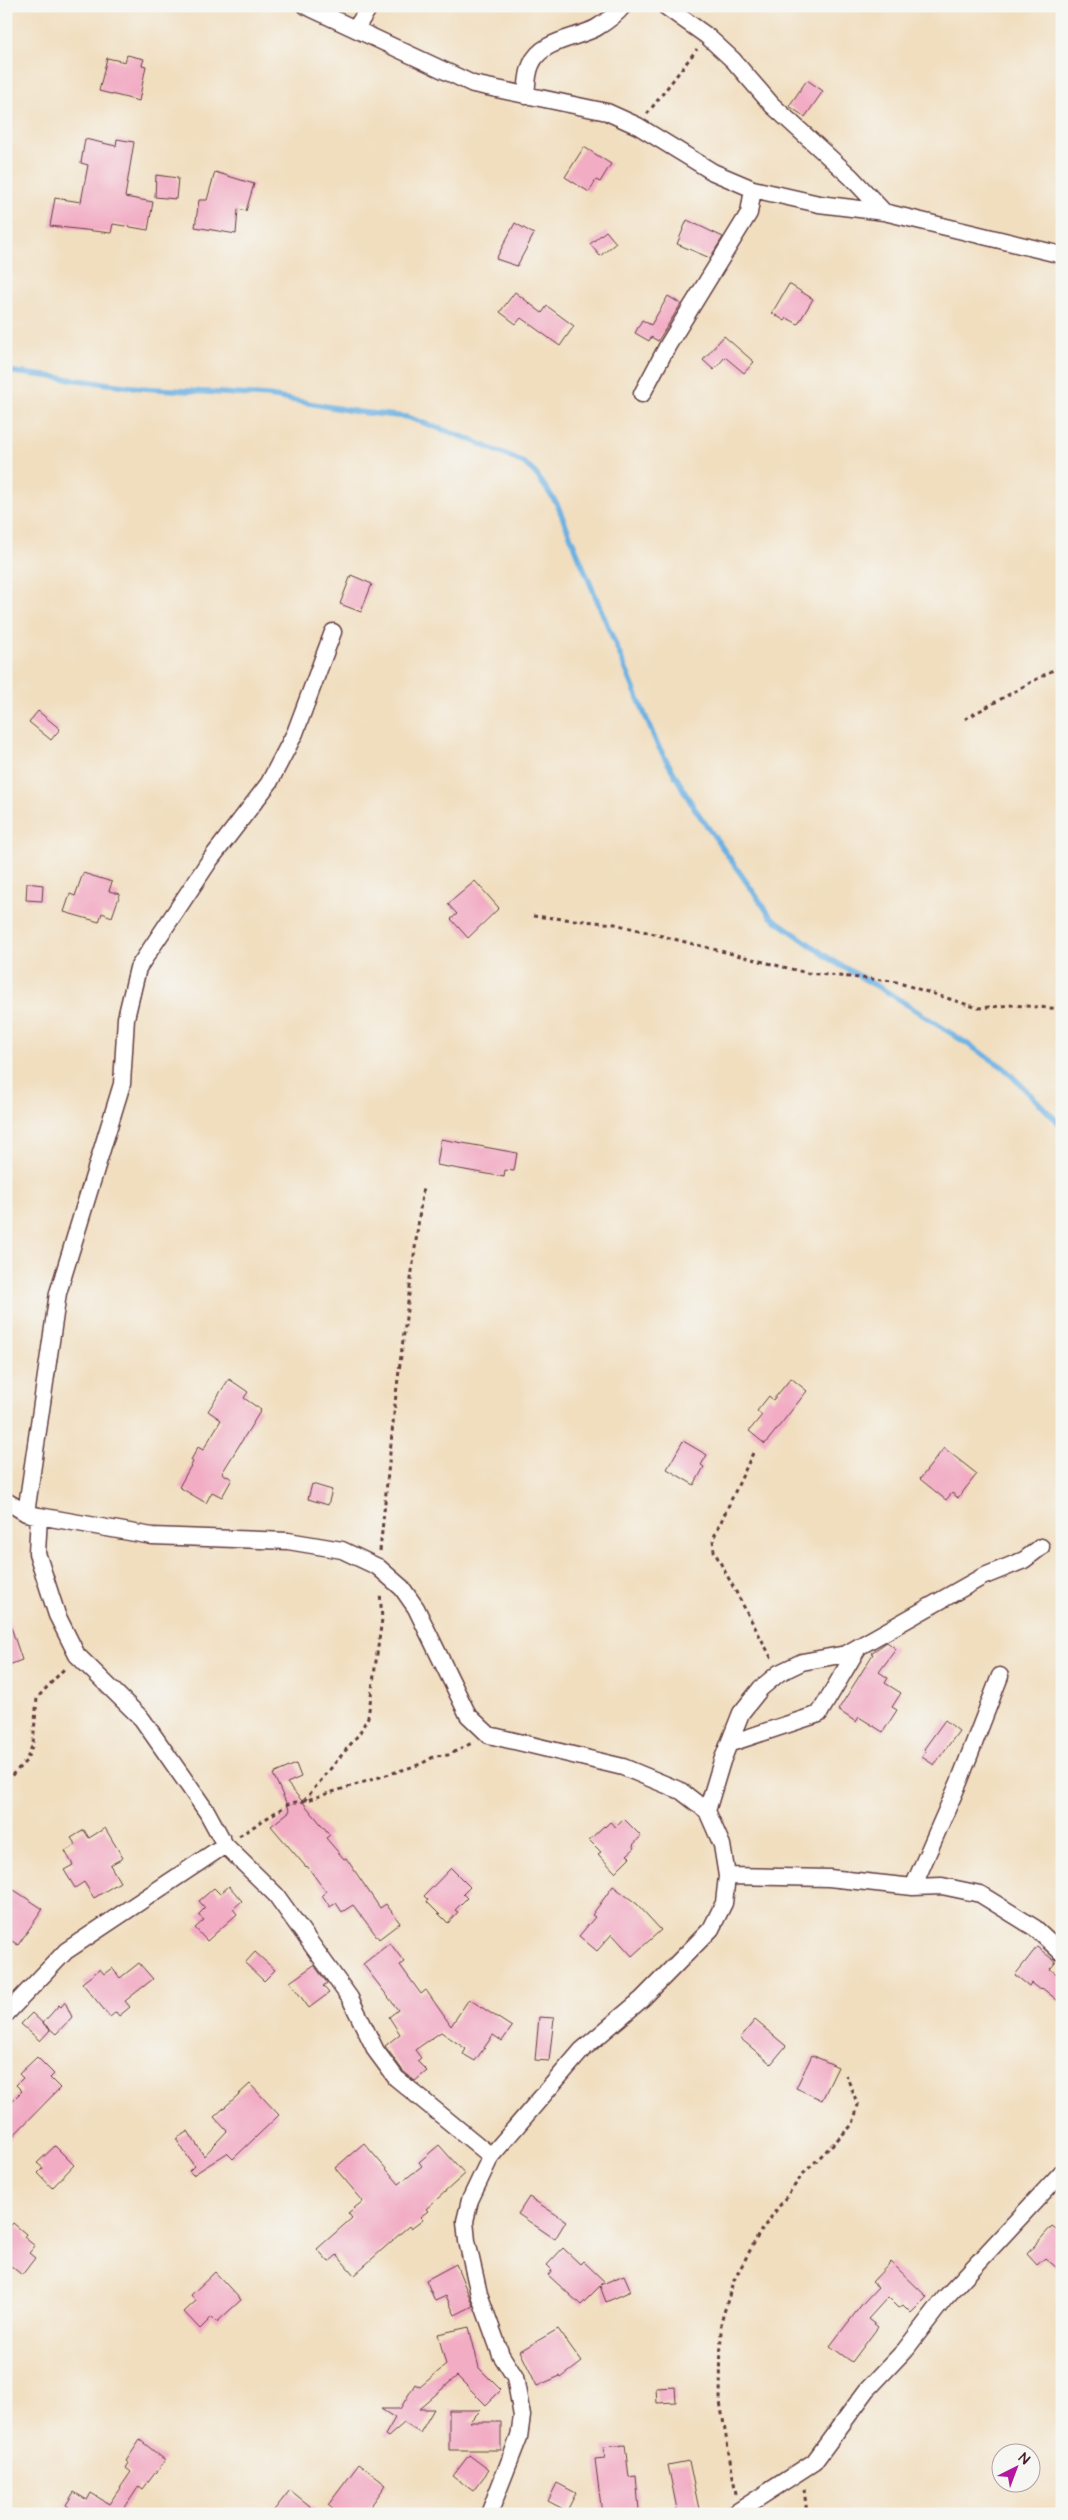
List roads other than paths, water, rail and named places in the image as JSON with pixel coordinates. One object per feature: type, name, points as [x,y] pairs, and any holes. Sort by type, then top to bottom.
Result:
[{"type":"street","points":[[306,6],[473,84],[607,112],[638,126],[713,172],[753,189],[819,204],[884,212],[1062,255]]},
{"type":"street","points":[[356,28],[370,6]]},
{"type":"street","points":[[526,96],[530,67],[536,57],[547,47],[596,28],[615,15],[623,6]]},
{"type":"street","points":[[665,6],[706,36],[733,60],[772,104],[851,177],[884,212]]},
{"type":"street","points":[[642,394],[668,345],[749,213],[753,189]]},
{"type":"street","points":[[333,632],[295,733],[269,783],[210,860],[138,968],[126,1018],[122,1084],[58,1293],[33,1515],[37,1553],[57,1615],[77,1655],[142,1719],[207,1812],[226,1845],[276,1894],[350,1998],[376,2051],[396,2078],[491,2156]]},
{"type":"street","points":[[6,1501],[33,1515],[152,1536],[288,1541],[342,1550],[378,1567],[402,1588],[416,1608],[468,1714],[489,1736],[623,1767],[681,1791],[706,1812],[722,1845],[727,1876],[724,1903],[711,1929],[642,1998],[582,2050],[491,2156],[470,2200],[465,2221],[467,2241],[479,2294],[501,2355],[516,2377],[522,2416],[518,2437],[489,2514]]},
{"type":"street","points":[[706,1812],[722,1761],[731,1743],[741,1713],[761,1688],[779,1673],[802,1662],[846,1654],[982,1577],[1024,1560],[1041,1547]]},
{"type":"street","points":[[731,1743],[819,1714],[859,1646]]},
{"type":"street","points":[[913,1887],[959,1782],[1000,1676]]},
{"type":"street","points":[[6,2014],[66,1951],[226,1845]]},
{"type":"street","points":[[727,1876],[829,1878],[913,1887],[942,1886],[980,1894],[1035,1928],[1062,1953]]},
{"type":"street","points":[[736,2512],[814,2462],[867,2390],[905,2350],[945,2298],[1062,2172]]},
{"type":"waterway","points":[[6,371],[141,388],[269,396],[359,412],[407,417],[469,439],[524,463],[536,474],[557,504],[657,744],[693,806],[771,917],[833,961],[889,993],[1003,1067],[1062,1126]]}]
